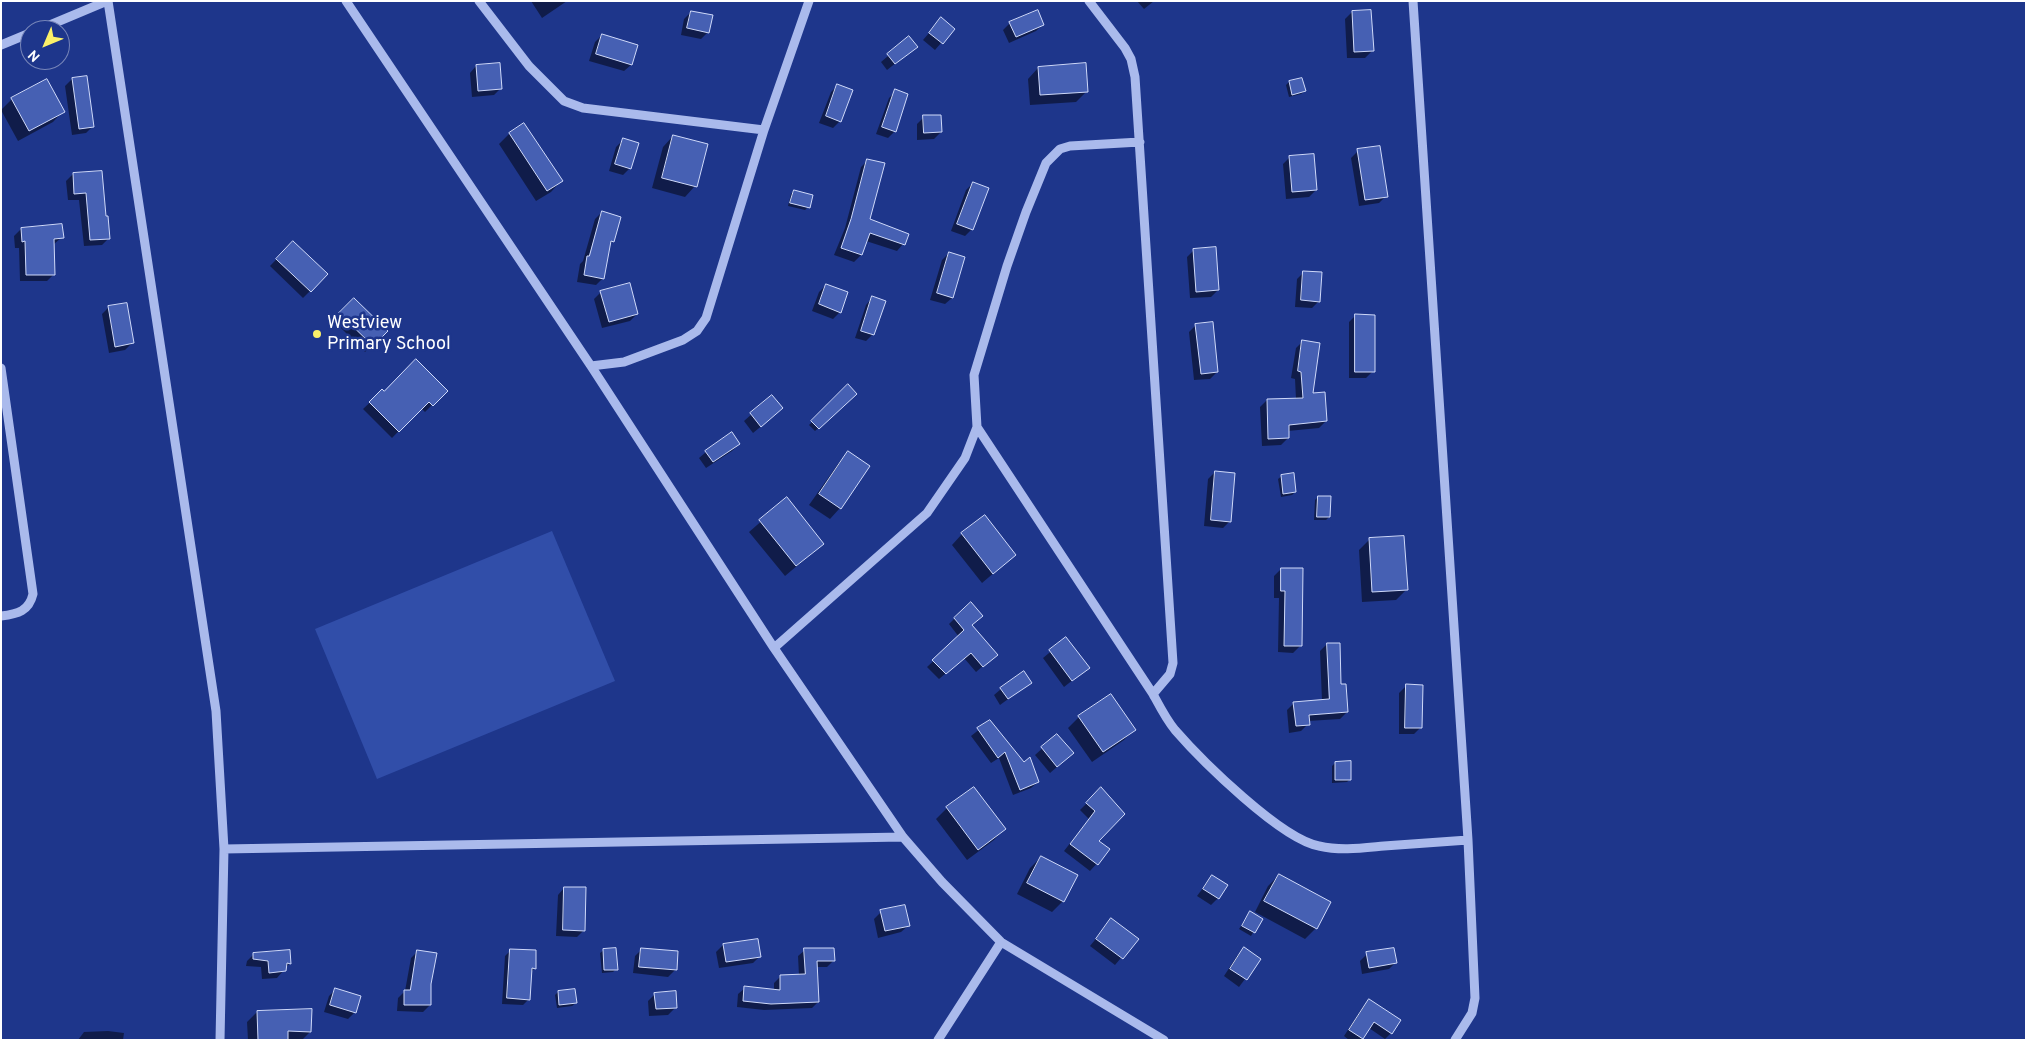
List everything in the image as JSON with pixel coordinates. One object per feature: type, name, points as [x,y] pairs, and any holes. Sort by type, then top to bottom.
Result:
[{"type":"street","points":[[62,20],[107,1],[216,711],[224,849],[220,1040]]},
{"type":"street","points":[[346,1],[591,366],[774,648],[903,837],[942,882],[1000,942],[1164,1040]]},
{"type":"street","points":[[479,1],[530,66],[564,101],[583,108],[764,130]]},
{"type":"street","points":[[591,366],[624,362],[683,340],[697,331],[706,318],[764,130],[809,1]]},
{"type":"street","points":[[1089,1],[1132,59],[1135,77],[1173,663],[1170,674],[1153,694]]},
{"type":"street","points":[[1413,1],[1468,840],[1475,998],[1472,1012],[1455,1040]]},
{"type":"street","points":[[1,45],[20,37]]},
{"type":"street","points":[[774,648],[927,513],[965,458],[977,427],[974,375],[1007,266],[1046,163],[1060,149],[1070,146],[1140,142]]},
{"type":"street","points":[[1,368],[33,594],[30,604],[24,610],[1,616]]},
{"type":"street","points":[[977,427],[1153,694],[1162,712],[1175,730],[1233,788],[1282,828],[1300,840],[1318,846],[1342,849],[1468,840]]},
{"type":"street","points":[[224,849],[903,837]]},
{"type":"street","points":[[938,1040],[1000,942]]},
{"type":"shaded area","points":[[552,531],[615,681],[377,779],[315,629]]},
{"type":"building","points":[[1038,10],[1044,25],[1016,37],[1009,22]]},
{"type":"building","points":[[1371,10],[1374,51],[1354,52],[1352,11]]},
{"type":"building","points":[[691,11],[713,15],[709,33],[687,28]]},
{"type":"building","points":[[941,17],[955,29],[943,44],[929,33]]},
{"type":"building","points":[[602,34],[638,45],[632,65],[596,54]]},
{"type":"building","points":[[909,36],[918,47],[895,64],[887,54]]},
{"type":"building","points":[[500,63],[502,89],[478,91],[476,65]]},
{"type":"building","points":[[1086,63],[1088,92],[1040,95],[1038,67]]},
{"type":"building","points":[[87,76],[94,127],[79,129],[72,78]]},
{"type":"building","points":[[1302,78],[1306,91],[1292,95],[1289,81]]},
{"type":"building","points":[[47,79],[65,112],[29,131],[11,98]]},
{"type":"building","points":[[837,84],[853,90],[841,122],[826,116]]},
{"type":"building","points":[[895,89],[908,94],[896,132],[882,127]]},
{"type":"building","points":[[923,115],[941,115],[942,132],[924,133]]},
{"type":"building","points":[[524,123],[563,181],[547,191],[509,133]]},
{"type":"building","points":[[673,135],[708,144],[697,187],[662,178]]},
{"type":"building","points":[[623,138],[639,143],[631,169],[615,164]]},
{"type":"building","points":[[1380,146],[1388,197],[1365,200],[1357,149]]},
{"type":"building","points":[[1314,154],[1317,190],[1292,192],[1289,156]]},
{"type":"building","points":[[867,159],[885,163],[870,219],[909,234],[905,245],[870,233],[862,255],[841,248]]},
{"type":"building","points":[[102,171],[110,239],[90,240],[86,193],[74,194],[73,173]]},
{"type":"building","points":[[973,182],[989,188],[973,230],[957,224]]},
{"type":"building","points":[[794,190],[813,195],[810,208],[790,203]]},
{"type":"building","points":[[602,211],[621,217],[614,242],[611,241],[604,279],[584,275],[587,256],[589,256]]},
{"type":"building","points":[[62,224],[64,238],[54,239],[55,275],[26,275],[25,241],[22,242],[21,228]]},
{"type":"building","points":[[293,241],[328,274],[311,292],[276,259]]},
{"type":"building","points":[[1216,247],[1219,290],[1196,292],[1193,249]]},
{"type":"building","points":[[949,252],[965,257],[953,298],[937,293]]},
{"type":"building","points":[[1303,271],[1322,272],[1320,302],[1301,300]]},
{"type":"building","points":[[630,283],[638,314],[609,322],[600,291]]},
{"type":"building","points":[[826,284],[848,292],[841,313],[819,304]]},
{"type":"building","points":[[872,296],[886,301],[874,335],[861,331]]},
{"type":"building","points":[[354,298],[388,331],[373,346],[339,313]]},
{"type":"building","points":[[127,303],[134,343],[115,347],[108,306]]},
{"type":"building","points":[[1355,314],[1375,315],[1375,372],[1355,372]]},
{"type":"building","points":[[1213,322],[1218,372],[1201,374],[1195,324]]},
{"type":"building","points":[[1302,340],[1320,343],[1313,393],[1325,392],[1327,421],[1289,425],[1289,438],[1268,439],[1267,399],[1303,398],[1301,372],[1298,371]]},
{"type":"building","points":[[416,359],[448,391],[433,406],[429,402],[399,432],[369,402],[382,389],[384,391]]},
{"type":"building","points":[[848,384],[857,394],[819,429],[811,421]]},
{"type":"building","points":[[772,395],[783,408],[761,427],[750,413]]},
{"type":"building","points":[[732,432],[740,444],[713,462],[705,451]]},
{"type":"building","points":[[848,451],[870,466],[841,509],[819,494]]},
{"type":"building","points":[[1215,471],[1235,473],[1231,522],[1211,520]]},
{"type":"building","points":[[1294,473],[1296,492],[1283,494],[1281,475]]},
{"type":"building","points":[[1318,496],[1331,496],[1330,517],[1317,517]]},
{"type":"building","points":[[787,497],[824,544],[796,566],[759,520]]},
{"type":"building","points":[[985,515],[1016,555],[993,574],[961,533]]},
{"type":"building","points":[[1404,536],[1408,590],[1372,592],[1369,538]]},
{"type":"building","points":[[1281,568],[1303,568],[1302,646],[1284,646],[1285,591],[1281,591]]},
{"type":"building","points":[[971,602],[983,616],[972,625],[998,655],[983,667],[971,653],[946,674],[932,660],[964,630],[954,618]]},
{"type":"building","points":[[1066,637],[1090,668],[1072,681],[1049,650]]},
{"type":"building","points":[[1327,643],[1340,643],[1341,684],[1346,684],[1348,712],[1309,715],[1310,725],[1296,726],[1293,702],[1329,699]]},
{"type":"building","points":[[1024,671],[1032,683],[1008,699],[1000,688]]},
{"type":"building","points":[[1406,684],[1423,685],[1422,728],[1405,728]]},
{"type":"building","points":[[1111,694],[1136,730],[1103,752],[1078,716]]},
{"type":"building","points":[[990,720],[1024,762],[1030,757],[1039,782],[1020,790],[1005,752],[998,758],[977,728]]},
{"type":"building","points":[[1057,734],[1074,753],[1057,767],[1041,747]]},
{"type":"building","points":[[1351,761],[1351,780],[1335,780],[1335,762]]},
{"type":"building","points":[[974,787],[1006,829],[978,850],[946,807]]},
{"type":"building","points":[[1101,787],[1125,814],[1099,841],[1110,849],[1098,865],[1070,844],[1095,811],[1086,803]]},
{"type":"building","points":[[1041,856],[1078,875],[1064,902],[1027,883]]},
{"type":"building","points":[[1279,874],[1331,902],[1317,929],[1264,901]]},
{"type":"building","points":[[1212,875],[1228,885],[1219,899],[1203,889]]},
{"type":"building","points":[[564,887],[586,887],[585,931],[563,930]]},
{"type":"building","points":[[905,905],[910,926],[885,931],[880,910]]},
{"type":"building","points":[[1250,911],[1263,919],[1255,933],[1242,926]]},
{"type":"building","points":[[1111,918],[1139,939],[1123,959],[1096,939]]},
{"type":"building","points":[[758,939],[761,957],[726,962],[723,944]]},
{"type":"building","points":[[1244,947],[1261,959],[1247,980],[1230,969]]},
{"type":"building","points":[[616,948],[618,970],[604,970],[603,949]]},
{"type":"building","points":[[641,948],[678,951],[677,970],[639,967]]},
{"type":"building","points":[[804,948],[834,948],[835,961],[817,961],[819,1002],[771,1004],[743,1001],[744,986],[780,990],[780,975],[805,974]]},
{"type":"building","points":[[1394,948],[1397,963],[1369,968],[1366,952]]},
{"type":"building","points":[[510,949],[536,950],[536,969],[532,968],[530,1000],[507,998]]},
{"type":"building","points":[[290,950],[291,964],[287,963],[286,971],[269,973],[268,961],[253,959],[253,953]]},
{"type":"building","points":[[417,950],[437,953],[431,984],[431,1005],[404,1005],[404,990],[410,990]]},
{"type":"building","points":[[335,988],[361,996],[356,1013],[330,1005]]},
{"type":"building","points":[[575,989],[577,1003],[559,1005],[558,991]]},
{"type":"building","points":[[676,991],[677,1008],[656,1009],[654,993]]},
{"type":"building","points":[[1369,999],[1401,1020],[1392,1034],[1374,1022],[1363,1039],[1349,1030]]},
{"type":"building","points":[[312,1009],[311,1032],[288,1031],[288,1040],[258,1040],[257,1011]]},
{"type":"place","name":"Westview Primary School","points":[[317,334]]}]
